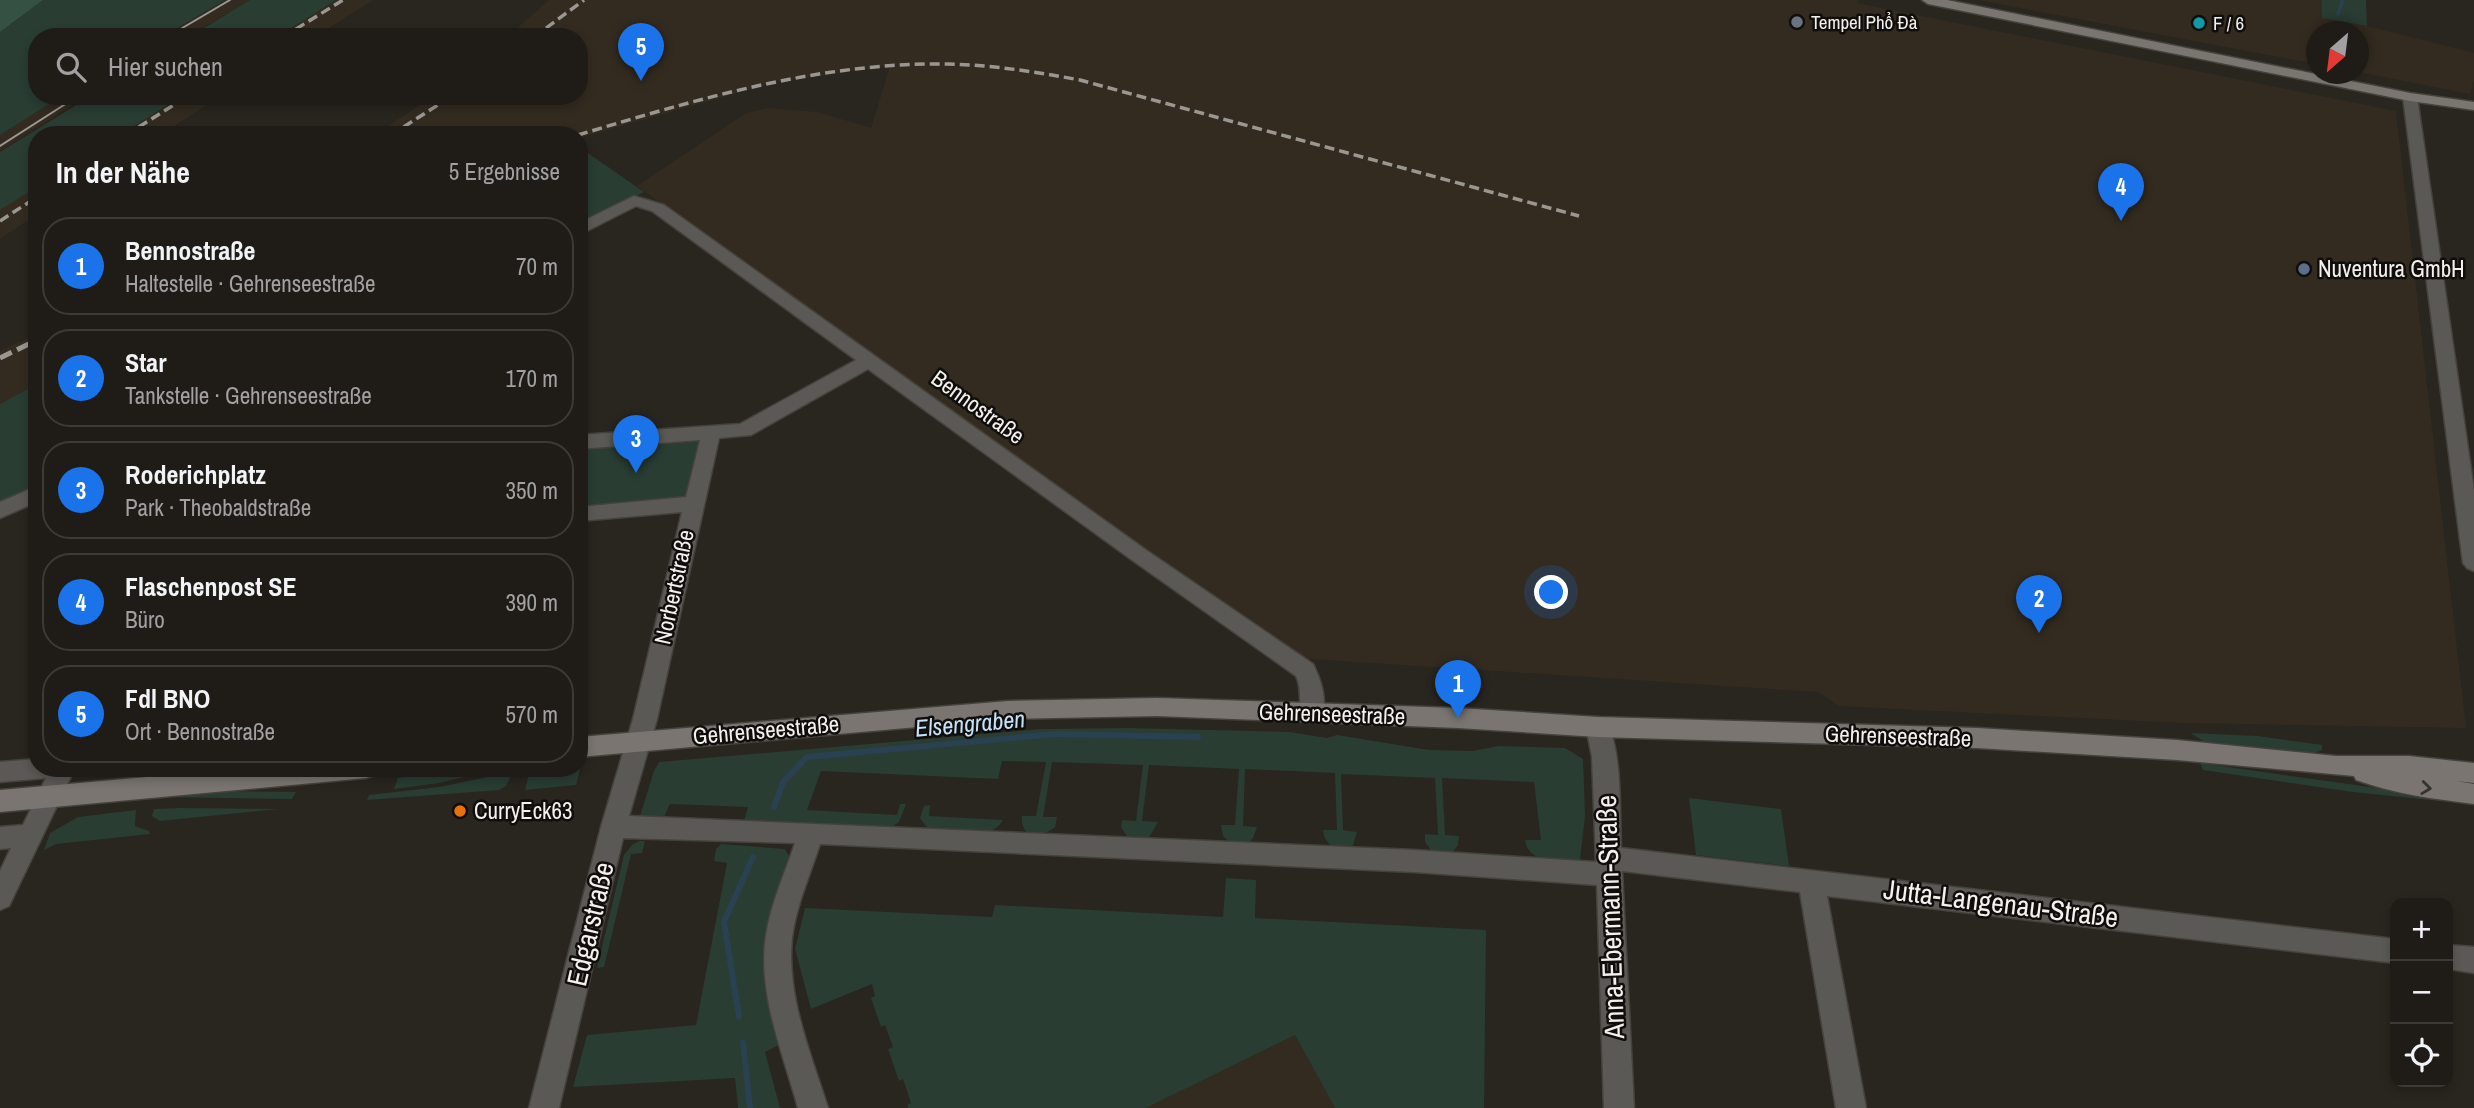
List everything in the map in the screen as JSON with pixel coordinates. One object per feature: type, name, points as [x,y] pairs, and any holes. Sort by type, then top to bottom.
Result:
[{"type":"main road","points":[[1928,0],[2410,97],[2474,106]]},
{"type":"main road","points":[[2410,97],[2474,115]]},
{"type":"main road","name":"Gehrenseestraße","points":[[588,746],[1008,710],[1157,707],[1598,727],[1977,738],[2177,750],[2336,766],[2409,766],[2474,773]]},
{"type":"main road","name":"Gehrenseestraße","points":[[2336,766],[2413,786],[2474,794]]},
{"type":"main road","points":[[0,801],[265,777]]},
{"type":"street","points":[[2410,97],[2474,563]]},
{"type":"street","name":"Bennostraße","points":[[588,225],[634,201],[658,208],[1139,555],[1305,670],[1311,682],[1312,713]]},
{"type":"street","points":[[588,441],[744,430],[870,360]]},
{"type":"street","name":"Norbertstraße","points":[[639,741],[692,504],[711,432]]},
{"type":"street","points":[[0,511],[28,497]]},
{"type":"street","points":[[588,513],[692,504]]},
{"type":"street","name":"Anna-Ebermann-Straße","points":[[1598,727],[1604,757],[1619,1108]]},
{"type":"street","name":"Edgarstraße","points":[[544,1108],[612,827],[639,741]]},
{"type":"street","points":[[0,772],[28,770]]},
{"type":"street","points":[[0,898],[59,777]]},
{"type":"street","points":[[612,827],[661,826],[1607,866]]},
{"type":"street","points":[[811,834],[781,929],[778,957],[787,1015],[813,1108]]},
{"type":"street","points":[[0,838],[31,835]]},
{"type":"street","name":"Jutta-Langenau-Straße","points":[[1607,866],[1811,881],[2390,950]]},
{"type":"street","points":[[1811,881],[1851,1108]]},
{"type":"street","points":[[2453,958],[2474,960]]},
{"type":"shaded area","points":[[225,0],[250,0],[202,28],[177,28]]},
{"type":"shaded area","points":[[336,0],[373,0],[329,28],[291,28]]},
{"type":"shaded area","points":[[549,0],[1858,0],[1857,3],[2396,111],[2466,728],[2182,723],[1839,706],[1818,692],[1297,658],[637,186],[746,113],[768,108],[818,112],[871,128],[890,66],[776,82],[588,135],[588,126],[388,126],[420,105],[588,105],[588,28],[517,28]]},
{"type":"shaded area","points":[[1978,0],[2322,0],[2323,18],[2340,21],[2306,21],[2306,62]]},
{"type":"shaded area","points":[[2369,27],[2474,53],[2474,80],[2470,94],[2369,74]]},
{"type":"shaded area","points":[[48,105],[73,105],[40,126],[28,126],[28,133],[0,151],[0,135]]},
{"type":"shaded area","points":[[168,105],[207,105],[174,126],[134,126]]},
{"type":"shaded area","points":[[28,193],[28,220],[0,239],[0,210]]},
{"type":"shaded area","points":[[28,338],[28,389],[0,404],[0,351]]},
{"type":"shaded area","points":[[1295,1035],[1335,1108],[1146,1108]]},
{"type":"green space","points":[[0,0],[43,0],[0,32]]},
{"type":"green space","points":[[43,0],[225,0],[177,28],[28,28],[28,105],[48,105],[0,135],[0,32]]},
{"type":"green space","points":[[250,0],[336,0],[291,28],[204,28]]},
{"type":"green space","points":[[2322,0],[2366,0],[2367,21],[2322,18]]},
{"type":"green space","points":[[76,105],[168,105],[134,126],[42,126]]},
{"type":"green space","points":[[28,135],[28,193],[0,210],[0,152]]},
{"type":"green space","points":[[588,153],[644,192],[588,220]]},
{"type":"green space","points":[[28,389],[28,495],[0,508],[0,404]]},
{"type":"green space","points":[[701,437],[687,502],[588,509],[588,444]]},
{"type":"green space","points":[[1042,729],[1289,732],[1327,738],[1337,735],[1429,750],[1472,751],[1499,746],[1565,748],[1583,759],[1585,816],[1580,860],[1546,860],[1532,854],[1527,848],[1525,840],[1541,840],[1534,782],[1442,778],[1445,835],[1459,836],[1458,845],[1452,853],[1433,853],[1425,842],[1425,834],[1438,835],[1435,778],[1341,774],[1343,830],[1357,832],[1353,845],[1342,850],[1331,846],[1323,830],[1337,830],[1335,773],[1245,769],[1243,826],[1257,827],[1248,843],[1232,844],[1223,836],[1221,825],[1235,825],[1239,769],[1149,765],[1142,821],[1158,822],[1148,839],[1128,838],[1121,827],[1122,820],[1136,821],[1143,765],[1052,762],[1043,817],[1057,817],[1055,827],[1038,834],[1024,829],[1022,816],[1036,816],[1046,762],[1002,761],[998,779],[821,771],[807,810],[897,815],[900,804],[906,804],[899,822],[889,829],[744,821],[748,807],[670,804],[664,817],[640,816],[659,762]]},
{"type":"green space","points":[[2191,733],[2258,736],[2322,745],[2322,750],[2314,753],[2207,744]]},
{"type":"green space","points":[[2200,763],[2469,801],[2469,804],[2353,792],[2203,770]]},
{"type":"green space","points":[[404,777],[465,777],[394,789],[398,778]]},
{"type":"green space","points":[[488,777],[510,777],[506,786],[499,790],[367,800],[369,795],[439,787]]},
{"type":"green space","points":[[528,777],[578,777],[576,785],[525,790]]},
{"type":"green space","points":[[223,791],[296,792],[292,799],[162,797]]},
{"type":"green space","points":[[1689,798],[1781,809],[1789,866],[1696,855]]},
{"type":"green space","points":[[930,805],[929,816],[1003,820],[997,827],[980,834],[929,830],[920,818],[924,806]]},
{"type":"green space","points":[[154,809],[278,809],[160,821],[152,816]]},
{"type":"green space","points":[[136,810],[135,826],[149,831],[150,834],[56,844],[44,850],[50,833],[78,817]]},
{"type":"green space","points":[[639,841],[645,841],[642,853],[631,854],[604,967],[597,968],[624,855]]},
{"type":"green space","points":[[721,844],[785,849],[790,858],[764,952],[783,1043],[765,1052],[780,1108],[738,1108],[735,1078],[573,1087],[587,1035],[696,1025],[727,863],[714,861],[716,849]]},
{"type":"green space","points":[[1226,878],[1256,880],[1255,918],[1486,930],[1484,1108],[1335,1108],[1295,1035],[1146,1108],[908,1108],[907,1105],[911,1103],[903,1079],[899,1081],[888,1049],[893,1047],[885,1025],[881,1027],[871,998],[875,996],[872,984],[811,1009],[795,949],[805,908],[992,917],[995,905],[1223,917]]},
{"type":"waterway","points":[[2338,14],[2343,0]]},
{"type":"waterway","name":"Elsengraben","points":[[774,807],[783,782],[807,757],[1055,734],[1198,737]]},
{"type":"waterway","name":"Elsengraben","points":[[739,1017],[724,922],[753,857]]},
{"type":"waterway","name":"Elsengraben","points":[[743,1043],[750,1108]]},
{"type":"tram line","points":[[182,28],[230,0]]},
{"type":"tram line","points":[[31,126],[64,105]]},
{"type":"tram line","points":[[0,146],[28,128]]},
{"type":"railway","points":[[298,28],[343,0]]},
{"type":"railway","points":[[546,28],[584,0]]},
{"type":"railway","points":[[588,132],[714,96],[807,76],[901,65],[981,66],[1080,80],[1579,216]]},
{"type":"railway","points":[[140,126],[174,105]]},
{"type":"railway","points":[[405,126],[438,105]]},
{"type":"railway","points":[[0,221],[28,203]]},
{"type":"railway","points":[[0,358],[28,344]]},
{"type":"place","name":"Tempel Phổ Đà","points":[[1797,22]]},
{"type":"place","name":"F / 6","points":[[2199,23]]},
{"type":"place","name":"Fdl BNO","points":[[641,81]]},
{"type":"place","name":"Flaschenpost SE","points":[[2121,221]]},
{"type":"place","name":"Nuventura GmbH","points":[[2304,269]]},
{"type":"place","name":"Roderichplatz","points":[[636,473]]},
{"type":"place","name":"Star","points":[[2039,633]]},
{"type":"place","name":"Bennostraße","points":[[1458,718]]},
{"type":"place","name":"CurryEck63","points":[[460,811]]}]
